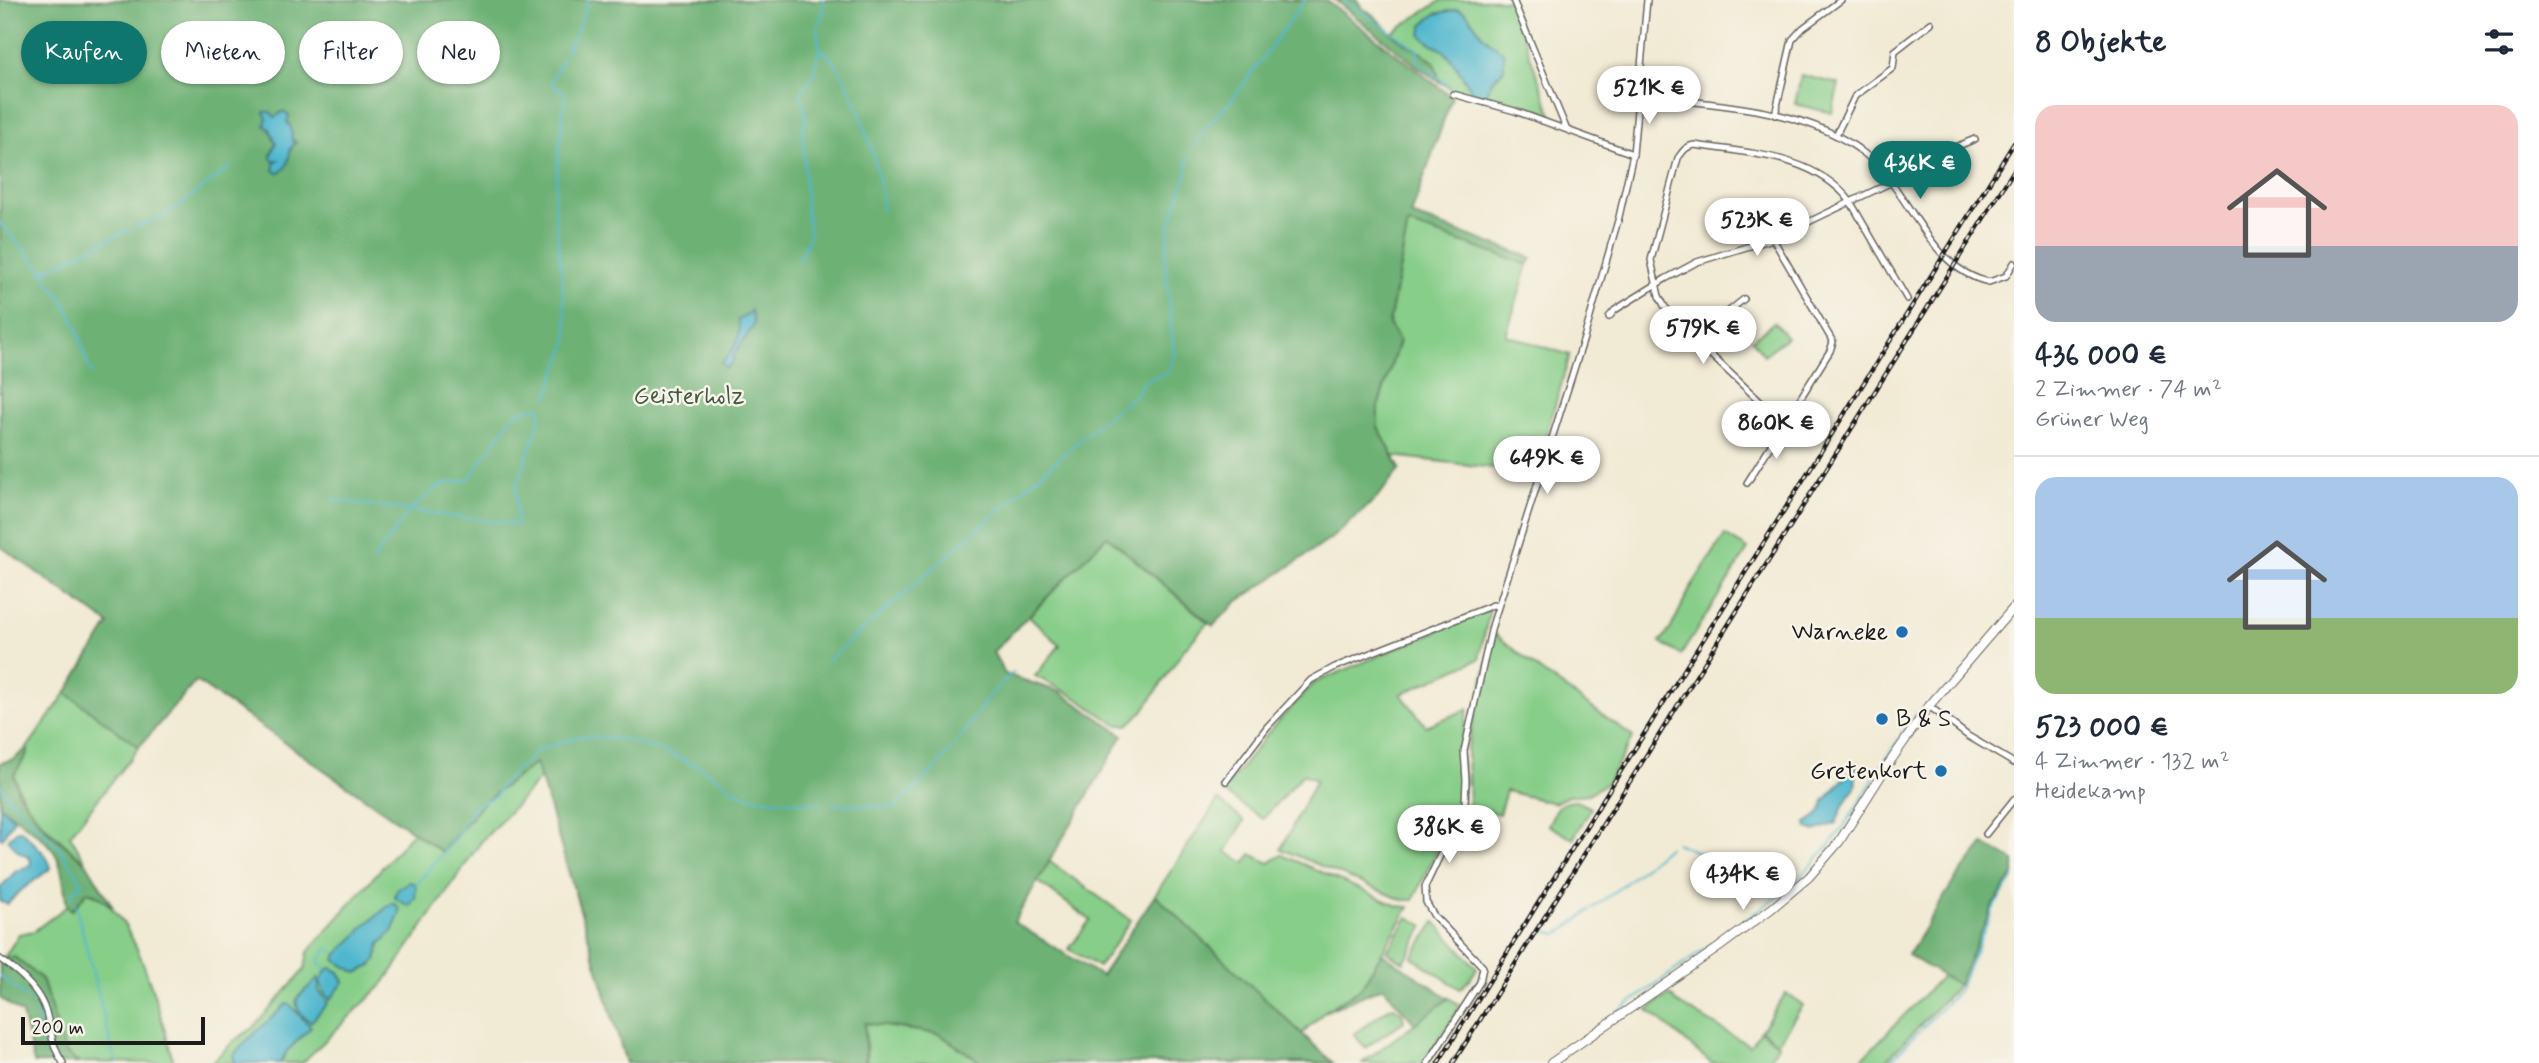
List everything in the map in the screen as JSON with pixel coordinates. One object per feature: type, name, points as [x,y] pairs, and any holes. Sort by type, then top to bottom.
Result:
[{"type":"main road","points":[[1551,1063],[1739,932],[1809,877],[1839,842],[1929,706],[2014,607]]},
{"type":"street","points":[[1513,0],[1566,128]]},
{"type":"street","points":[[1428,1063],[1480,982],[1483,967],[1434,916],[1426,902],[1425,887],[1465,803],[1464,751],[1497,606],[1592,311],[1619,216],[1633,154],[1647,0]]},
{"type":"street","points":[[1775,115],[1792,40],[1802,28],[1841,0]]},
{"type":"street","points":[[1836,135],[1855,96],[1893,68],[1895,51],[1931,23]]},
{"type":"street","points":[[1453,94],[1566,128],[1633,154]]},
{"type":"street","points":[[1639,96],[1775,115],[1836,135],[1863,152],[1892,182],[1941,255],[1976,278],[1989,282],[2006,276],[2014,263]]},
{"type":"street","points":[[1609,317],[1615,310],[1655,285],[1712,256],[1773,239],[1892,182],[1944,152],[1975,139]]},
{"type":"street","points":[[1784,425],[1694,339],[1665,307],[1655,285],[1651,260],[1678,159],[1689,146],[1769,157],[1826,178],[1842,190],[1850,201],[1907,299]]},
{"type":"street","points":[[1746,482],[1830,351],[1833,342],[1773,239]]},
{"type":"street","points":[[1694,339],[1744,299]]},
{"type":"street","points":[[1226,781],[1267,727],[1311,680],[1359,658],[1493,605],[1497,606]]},
{"type":"street","points":[[1929,706],[1968,736],[2014,763]]},
{"type":"street","points":[[1986,834],[2014,799]]},
{"type":"street","points":[[0,959],[39,996],[46,1013],[54,1049],[63,1063]]},
{"type":"green space","name":"Geisterholz","points":[[0,0],[1326,0],[1452,97],[1411,215],[1532,258],[1528,265],[1408,224],[1389,324],[1399,341],[1378,407],[1378,427],[1400,469],[1377,498],[1329,540],[1238,601],[1213,626],[1107,536],[993,652],[1005,674],[1060,692],[1123,735],[1014,922],[1101,976],[1155,895],[1333,1063],[982,1063],[939,1034],[865,1023],[865,1063],[626,1063],[536,763],[485,801],[442,852],[196,681],[139,747],[66,693],[109,624],[0,546]],"holes":[[[281,112],[290,125],[292,141],[295,141],[289,153],[275,167],[274,163],[278,160],[272,160],[271,155],[276,143],[267,118],[277,116]]]},
{"type":"green space","points":[[1335,0],[1357,0],[1362,8],[1391,33],[1434,62],[1440,82],[1415,65]]},
{"type":"green space","points":[[1442,0],[1510,0],[1553,119],[1547,118],[1544,111],[1515,102],[1509,105],[1454,90],[1440,82],[1434,62],[1391,33]],"holes":[[[1458,9],[1466,13],[1484,37],[1504,53],[1504,69],[1486,92],[1473,93],[1452,60],[1423,24],[1436,14]]]},
{"type":"green space","points":[[1801,75],[1839,84],[1832,113],[1795,104]]},
{"type":"green space","points":[[1408,224],[1528,265],[1506,335],[1570,355],[1535,473],[1393,456],[1378,427],[1378,407],[1399,341],[1389,324]]},
{"type":"green space","points":[[1774,322],[1787,337],[1764,355],[1752,340]]},
{"type":"green space","points":[[1725,535],[1748,549],[1681,655],[1660,642],[1670,630],[1691,587]]},
{"type":"green space","points":[[1107,536],[1208,623],[1185,648],[1143,711],[1128,725],[1117,725],[1072,695],[1035,676],[1060,645],[1029,616]]},
{"type":"green space","points":[[1490,609],[1479,659],[1401,694],[1426,726],[1468,709],[1460,751],[1464,781],[1461,801],[1413,900],[1402,900],[1281,849],[1316,780],[1303,774],[1263,819],[1223,792],[1271,729],[1314,683]]},
{"type":"green space","points":[[1494,633],[1542,672],[1633,737],[1607,783],[1588,794],[1568,796],[1554,803],[1506,791],[1499,814],[1489,811],[1477,840],[1456,830],[1469,802],[1467,750]]},
{"type":"green space","points":[[66,693],[139,747],[70,835],[87,864],[43,824],[25,802],[14,775],[28,752],[27,748]]},
{"type":"green space","points":[[27,748],[28,752],[14,775],[18,793],[48,831],[87,864],[113,907],[95,894],[87,892],[72,910],[67,906],[61,868],[53,850],[0,806],[0,763],[14,759]]},
{"type":"green space","points":[[536,762],[539,780],[481,842],[384,983],[302,1063],[280,1063],[287,1051],[311,1027],[290,1005],[241,1046],[233,1056],[235,1063],[211,1063],[235,1040],[253,1028],[305,969],[308,952],[413,832],[442,852],[485,801]]},
{"type":"green space","points":[[1218,800],[1244,821],[1226,852],[1245,863],[1251,854],[1269,863],[1282,855],[1398,906],[1409,907],[1361,988],[1324,1012],[1302,1034],[1155,895]]},
{"type":"green space","points":[[1576,801],[1591,808],[1573,839],[1548,825],[1560,805]]},
{"type":"green space","points":[[1984,844],[2014,861],[2014,875],[1993,905],[1958,985],[1908,955],[1954,881]]},
{"type":"green space","points":[[1049,861],[1131,920],[1099,967],[1069,949],[1090,920],[1037,881]]},
{"type":"green space","points":[[87,892],[104,901],[119,917],[133,940],[154,993],[174,1063],[76,1062],[65,1052],[59,1039],[42,979],[14,957],[4,958],[19,934],[34,931],[67,906],[72,910]]},
{"type":"green space","points":[[1408,917],[1424,926],[1404,962],[1387,952]]},
{"type":"green space","points":[[1435,922],[1477,968],[1460,989],[1412,957]]},
{"type":"green space","points":[[1382,953],[1449,998],[1415,1024],[1383,987],[1324,1012],[1361,988]]},
{"type":"green space","points":[[14,957],[42,979],[65,1052],[78,1063],[34,1063],[22,1014],[0,998],[0,964],[4,958]]},
{"type":"green space","points":[[1942,976],[1958,985],[1884,1063],[1858,1063]]},
{"type":"green space","points":[[1786,993],[1803,1005],[1778,1042],[1761,1030]]},
{"type":"green space","points":[[1670,994],[1676,1002],[1750,1046],[1760,1031],[1779,1044],[1766,1063],[1711,1063],[1648,1010]]},
{"type":"green space","points":[[1449,998],[1461,1006],[1423,1063],[1362,1063]]},
{"type":"green space","points":[[1394,1007],[1402,1013],[1404,1021],[1365,1048],[1354,1034]]},
{"type":"green space","points":[[865,1023],[939,1034],[982,1063],[867,1063]]},
{"type":"water","points":[[1458,9],[1466,13],[1484,37],[1504,53],[1504,69],[1492,81],[1486,92],[1488,96],[1473,93],[1448,55],[1421,35],[1423,24],[1436,14]]},
{"type":"water","points":[[284,111],[289,116],[287,122],[291,127],[292,140],[296,143],[291,147],[286,166],[277,173],[274,163],[278,160],[272,160],[271,155],[276,143],[270,129],[265,126],[267,118],[264,112],[270,112],[275,117]]},
{"type":"water","points":[[751,310],[754,325],[733,356],[734,361],[726,368],[721,363],[736,344],[738,320]]},
{"type":"water","points":[[1857,764],[1855,788],[1845,802],[1836,823],[1815,831],[1808,828],[1806,823],[1818,814],[1824,801]]},
{"type":"water","points":[[0,806],[14,819],[2,839],[0,837]]},
{"type":"water","points":[[17,830],[21,830],[39,848],[51,868],[19,892],[8,904],[0,902],[0,888],[16,871],[31,865],[30,858],[19,852],[8,840]]},
{"type":"water","points":[[410,882],[416,884],[415,898],[409,906],[395,898],[395,894]]},
{"type":"water","points":[[392,903],[398,906],[400,913],[392,932],[380,944],[376,960],[371,966],[357,973],[335,960],[337,954],[362,928]]},
{"type":"water","points":[[327,969],[339,972],[344,982],[330,1000],[320,981]]},
{"type":"water","points":[[318,978],[319,991],[328,1003],[311,1022],[302,1015],[296,1002]]},
{"type":"water","points":[[286,1004],[311,1027],[287,1051],[280,1063],[235,1063],[233,1056],[239,1049]]},
{"type":"waterway","points":[[566,51],[579,27],[588,0]]},
{"type":"waterway","points":[[798,260],[810,237],[806,208],[803,127],[806,120],[801,92],[814,74],[820,51],[817,29],[824,0]]},
{"type":"waterway","points":[[1193,147],[1208,125],[1232,100],[1305,0]]},
{"type":"waterway","points":[[1344,0],[1417,49],[1420,64],[1449,85]]},
{"type":"waterway","points":[[820,48],[836,64],[844,77],[860,114],[878,176],[882,210]]},
{"type":"waterway","points":[[547,398],[568,340],[554,201],[565,96],[563,91],[551,82],[563,59]]},
{"type":"waterway","points":[[827,661],[1136,394],[1141,388],[1141,382],[1169,372],[1174,355],[1165,259],[1169,229],[1186,176],[1188,157]]},
{"type":"waterway","points":[[136,227],[165,216],[232,166]]},
{"type":"waterway","points":[[0,223],[48,276]]},
{"type":"waterway","points":[[43,272],[130,229]]},
{"type":"waterway","points":[[46,280],[62,299],[70,314],[93,374]]},
{"type":"waterway","points":[[372,562],[410,510],[443,484],[468,480],[513,416],[525,409],[540,407],[540,420],[516,488],[517,521]]},
{"type":"waterway","points":[[333,500],[518,525]]},
{"type":"waterway","points":[[832,804],[895,807],[939,764],[991,695],[1014,672]]},
{"type":"waterway","points":[[1676,843],[1786,890],[1835,838],[1919,710]]},
{"type":"waterway","points":[[416,885],[457,836],[473,807],[496,796],[501,785],[515,769],[527,762],[536,750],[582,736],[623,739],[662,751],[700,767],[749,797],[822,804]]},
{"type":"waterway","points":[[0,785],[7,796],[62,851],[82,884],[72,893],[73,896]]},
{"type":"waterway","points":[[1547,931],[1557,934],[1567,928],[1669,846]]},
{"type":"waterway","points":[[1888,1063],[1958,991],[1995,905],[2014,878]]},
{"type":"waterway","points":[[1616,1013],[1781,894]]},
{"type":"waterway","points":[[75,902],[114,1057],[118,1063]]},
{"type":"waterway","points":[[327,969],[318,962],[327,948],[334,952]]},
{"type":"waterway","points":[[0,976],[37,1005],[42,1040],[52,1063]]},
{"type":"railway","points":[[1438,1063],[2014,143]]},
{"type":"railway","points":[[1453,1063],[2014,170]]},
{"type":"place","name":"Warneke","points":[[1902,632]]},
{"type":"place","name":"B & S","points":[[1882,719]]},
{"type":"place","name":"Gretenkort","points":[[1941,771]]}]
